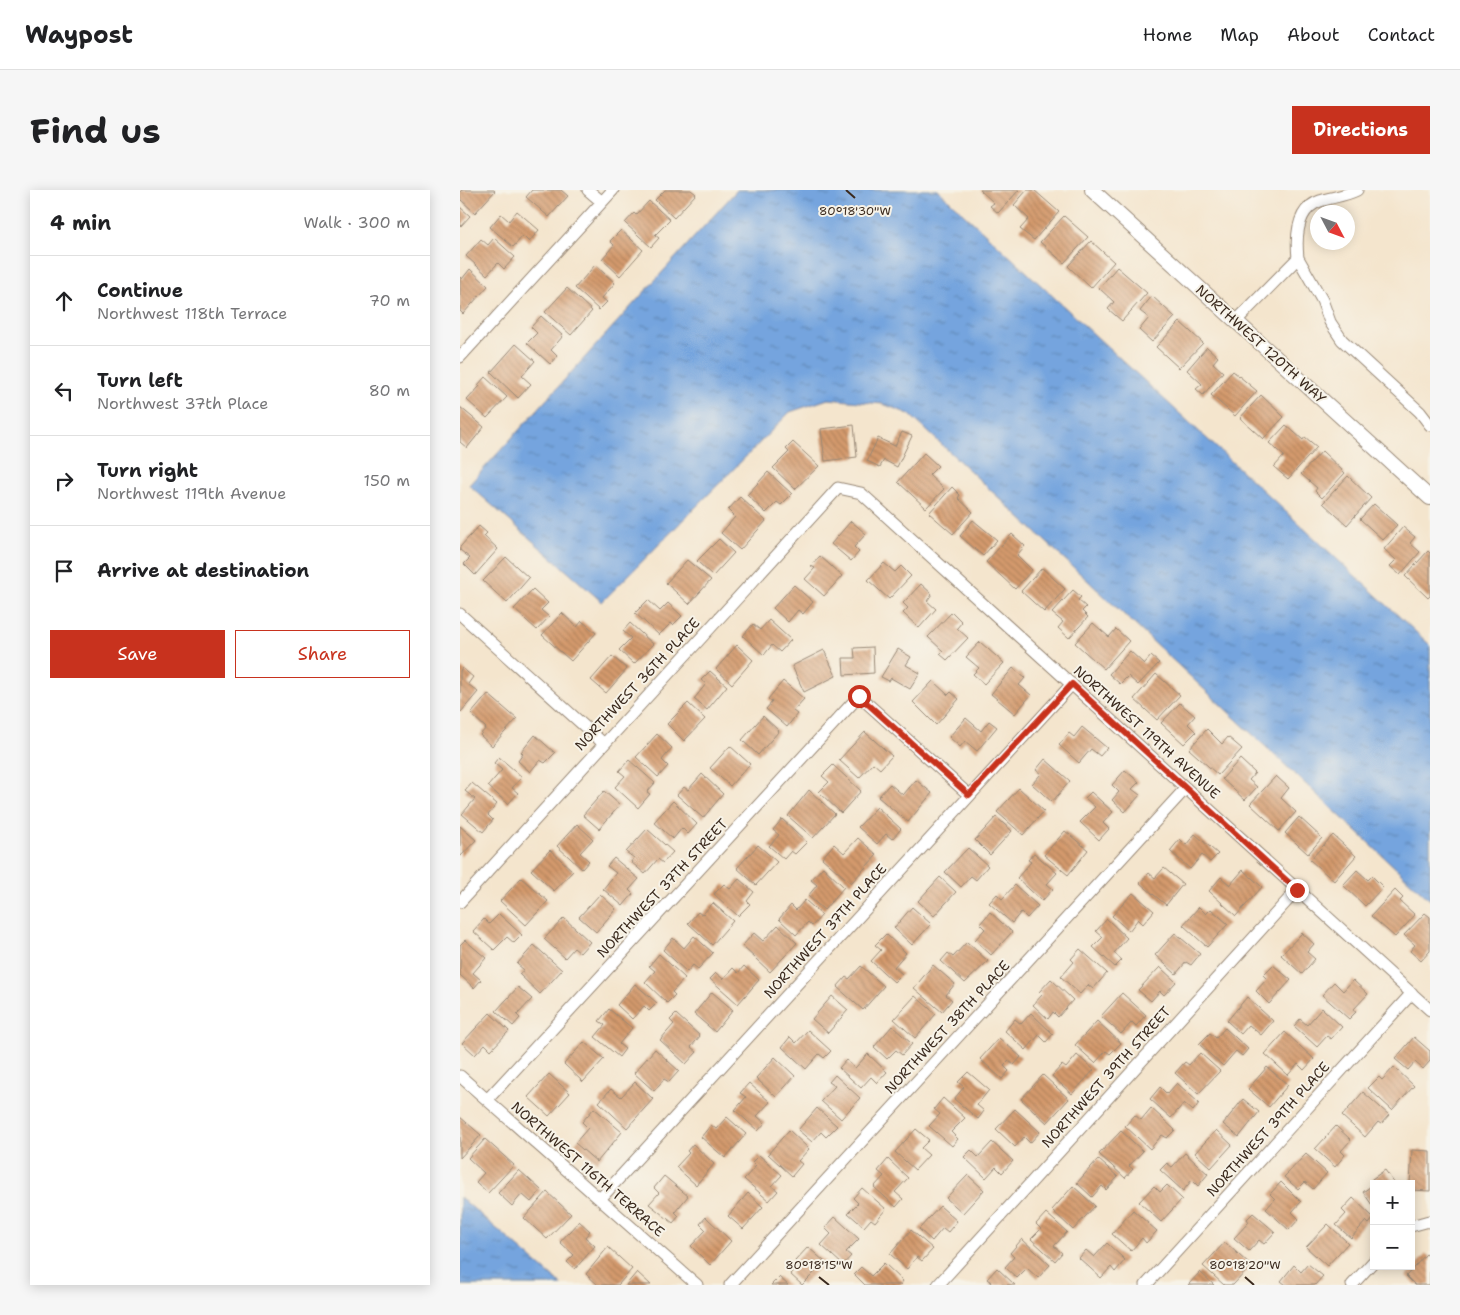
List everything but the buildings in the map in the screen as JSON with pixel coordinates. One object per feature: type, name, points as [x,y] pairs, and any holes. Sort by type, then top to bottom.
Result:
[{"type":"street","points":[[588,190],[602,202]]},
{"type":"street","points":[[460,357],[613,190]]},
{"type":"street","name":"NORTHWEST 120TH WAY","points":[[1092,190],[1430,498]]},
{"type":"street","points":[[1357,190],[1317,202],[1308,210],[1300,222],[1297,235],[1298,258],[1322,300],[1330,322],[1342,340],[1420,412],[1430,425]]},
{"type":"street","points":[[1236,321],[1298,258]]},
{"type":"street","name":"NORTHWEST 119TH AVENUE","points":[[838,488],[861,493],[1430,1010]]},
{"type":"street","name":"NORTHWEST 36TH PLACE","points":[[460,902],[603,743],[838,488]]},
{"type":"street","points":[[460,614],[603,743]]},
{"type":"street","name":"NORTHWEST 37TH PLACE","points":[[600,1199],[1072,684]]},
{"type":"street","name":"NORTHWEST 37TH STREET","points":[[487,1100],[859,696],[969,795]]},
{"type":"street","name":"NORTHWEST 38TH PLACE","points":[[730,1285],[1186,788]]},
{"type":"street","name":"NORTHWEST 39TH STREET","points":[[938,1285],[1297,890]]},
{"type":"street","name":"NORTHWEST 39TH PLACE","points":[[1146,1285],[1412,993]]},
{"type":"street","name":"NORTHWEST 116TH TERRACE","points":[[460,1076],[697,1285]]},
{"type":"street","points":[[1415,1225],[1429,1222]]},
{"type":"street","points":[[1352,1285],[1370,1265]]},
{"type":"water","points":[[737,190],[938,190],[1430,645],[1430,900],[909,414],[883,404],[828,399],[790,412],[602,602],[469,485]]},
{"type":"water","points":[[460,1197],[562,1285],[460,1285]]},
{"type":"route","points":[[859,696],[969,795],[1072,684],[1297,890]]}]
